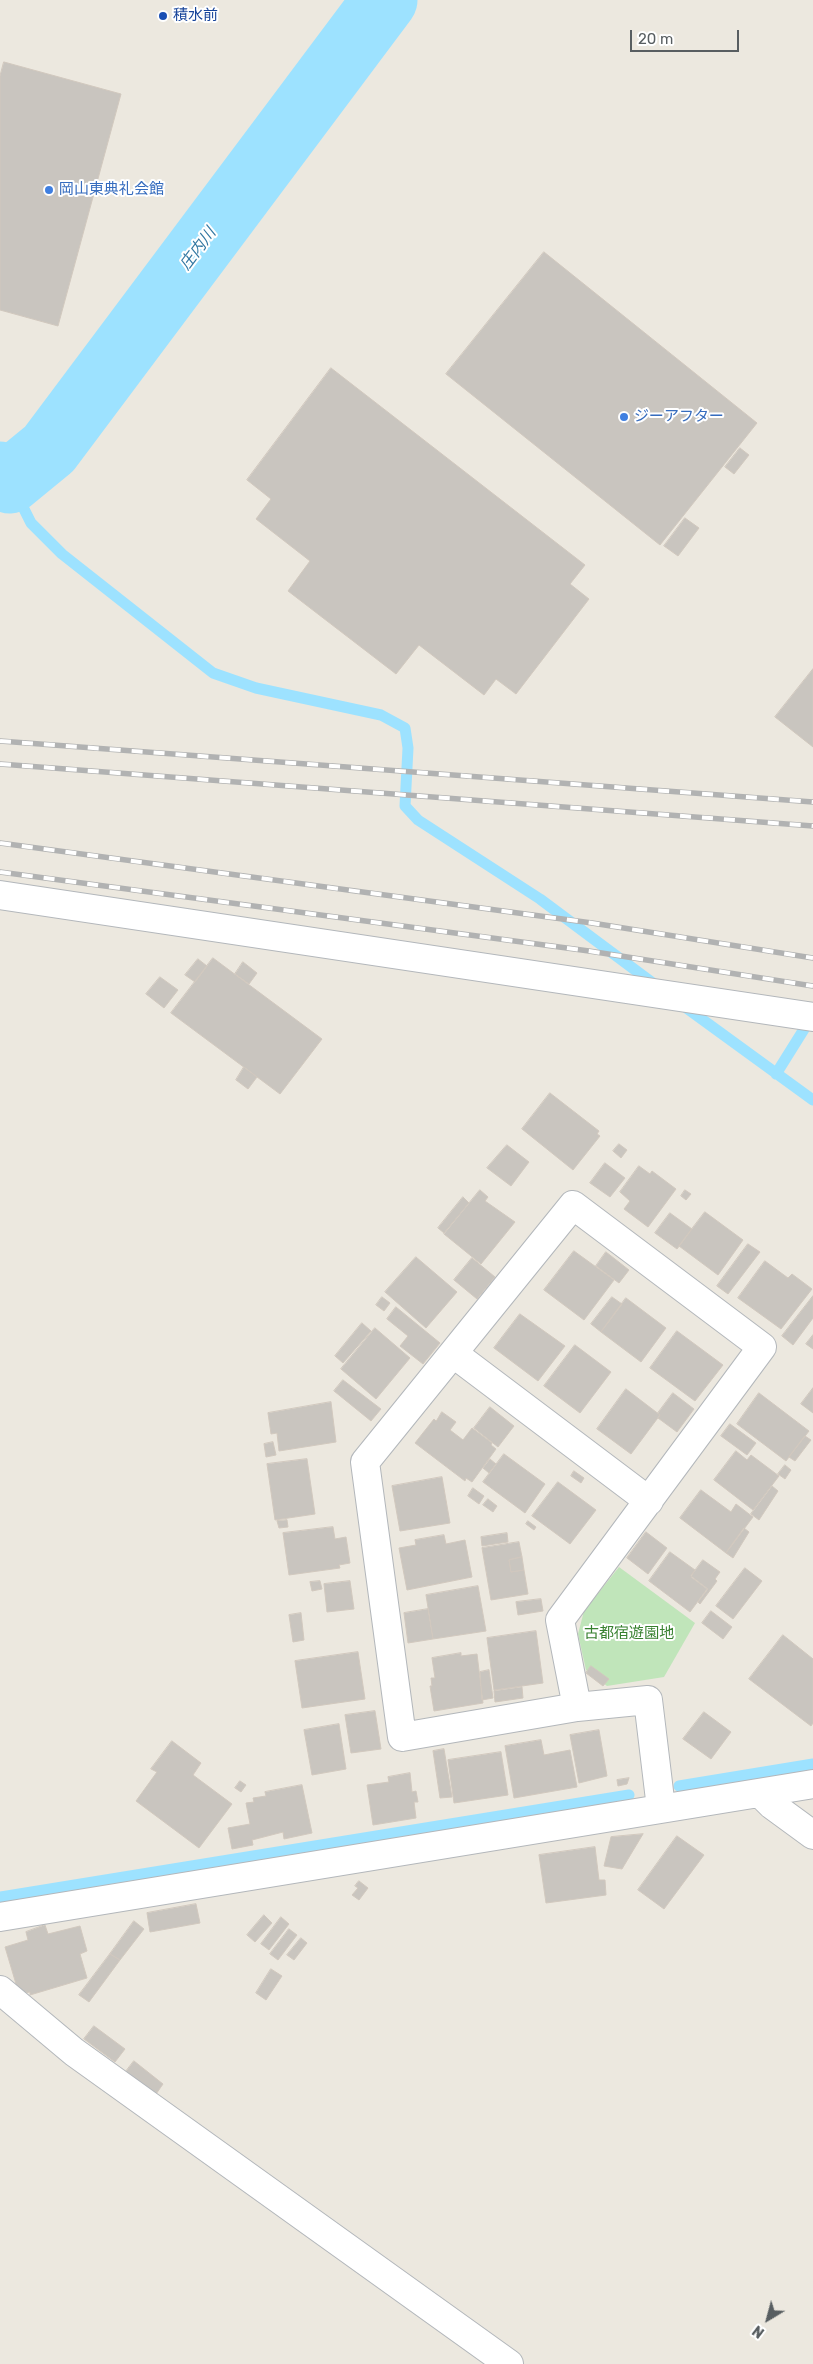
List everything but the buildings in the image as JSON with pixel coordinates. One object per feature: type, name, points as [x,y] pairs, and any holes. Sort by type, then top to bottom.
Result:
[{"type":"street","points":[[0,895],[808,1016]]},
{"type":"street","points":[[577,1707],[560,1620],[762,1346],[573,1205],[365,1462],[402,1737],[577,1707],[648,1700],[661,1808]]},
{"type":"street","points":[[454,1354],[649,1501]]},
{"type":"street","points":[[0,1917],[813,1784]]},
{"type":"street","points":[[760,1793],[772,1805],[813,1835]]},
{"type":"street","points":[[0,1990],[74,2052],[509,2364]]},
{"type":"green space","name":"古都宿遊園地","points":[[619,1567],[695,1623],[664,1677],[607,1686],[586,1670],[578,1634],[584,1611]]},
{"type":"waterway","name":"庄内川","points":[[0,474],[10,481],[49,449],[385,0]]},
{"type":"waterway","points":[[10,481],[31,523],[62,554],[213,673],[256,688],[381,715],[405,728],[408,748],[405,806],[418,820],[540,899],[658,987]]},
{"type":"waterway","points":[[681,1004],[813,1100]]},
{"type":"waterway","points":[[776,1074],[811,1018]]},
{"type":"waterway","points":[[679,1786],[813,1764]]},
{"type":"waterway","points":[[0,1897],[629,1795]]},
{"type":"railway","points":[[0,741],[813,802]]},
{"type":"railway","points":[[0,764],[813,826]]},
{"type":"railway","points":[[0,843],[592,923],[813,958]]},
{"type":"railway","points":[[0,872],[589,951],[813,986]]},
{"type":"place","name":"積水前","points":[[163,16]]},
{"type":"place","name":"岡山東典礼会館","points":[[49,190]]},
{"type":"place","name":"ジーアフター","points":[[624,417]]}]
